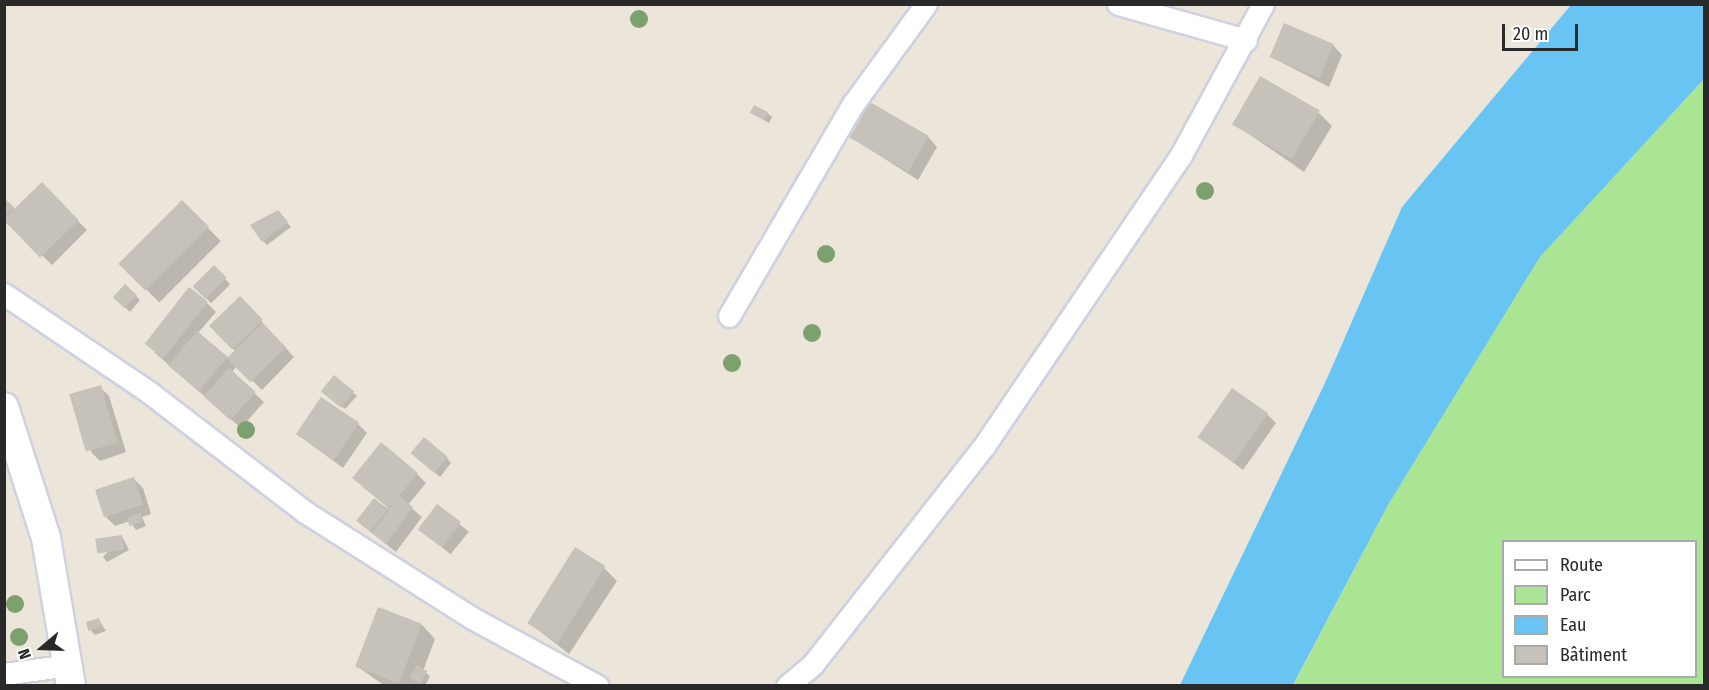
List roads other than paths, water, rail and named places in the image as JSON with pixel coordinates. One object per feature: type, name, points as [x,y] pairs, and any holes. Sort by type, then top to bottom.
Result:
[{"type":"main road","points":[[4,407],[46,538],[70,675]]},
{"type":"street","points":[[729,316],[853,104],[926,4]]},
{"type":"street","points":[[1118,4],[1246,40]]},
{"type":"street","points":[[787,686],[813,664],[984,446],[1180,155],[1246,40],[1263,4]]},
{"type":"street","points":[[4,294],[150,393],[305,512],[472,618],[598,686]]},
{"type":"street","points":[[4,674],[70,675]]},
{"type":"water","points":[[1571,5],[1704,5],[1704,79],[1540,257],[1388,505],[1293,685],[1180,685],[1325,383],[1402,207]]}]
